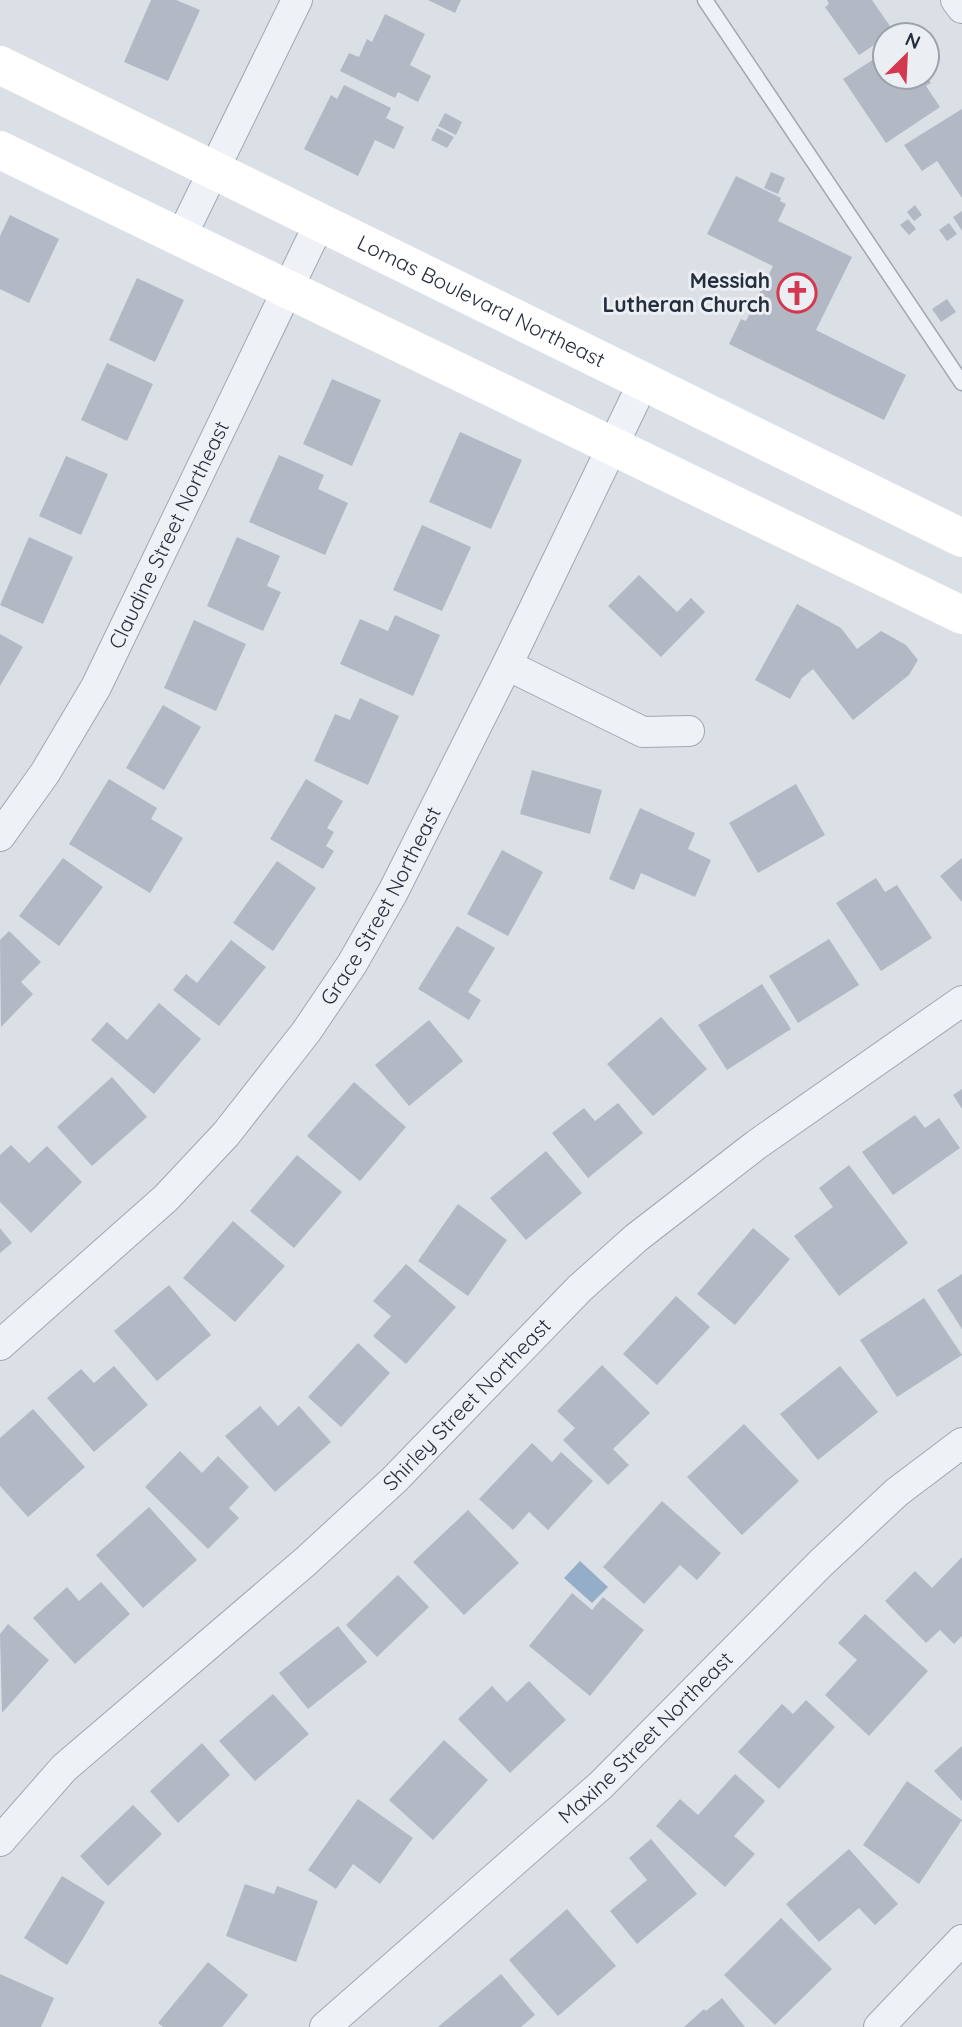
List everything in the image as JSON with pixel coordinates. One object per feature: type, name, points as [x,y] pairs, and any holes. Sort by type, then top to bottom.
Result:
[{"type":"main road","name":"Lomas Boulevard Northeast","points":[[0,65],[962,538]]},
{"type":"main road","points":[[0,150],[614,444],[962,615]]},
{"type":"street","points":[[181,237],[298,0]]},
{"type":"street","points":[[957,0],[962,8]]},
{"type":"street","name":"Claudine Street Northeast","points":[[0,836],[45,773],[96,687],[320,222]]},
{"type":"street","name":"Grace Street Northeast","points":[[0,1345],[166,1198],[226,1134],[306,1032],[352,964],[393,892],[507,665],[643,383]]},
{"type":"street","points":[[507,665],[643,732],[689,731]]},
{"type":"street","name":"Shirley Street Northeast","points":[[0,1841],[64,1768],[305,1562],[394,1479],[580,1288],[636,1238],[756,1145],[962,1001]]},
{"type":"street","name":"Maxine Street Northeast","points":[[325,2027],[601,1785],[821,1563],[898,1492],[962,1443]]},
{"type":"street","points":[[879,2027],[962,1940]]},
{"type":"lane","points":[[705,0],[962,383]]},
{"type":"water","points":[[580,1561],[608,1587],[592,1603],[564,1578]]},
{"type":"building","points":[[151,0],[176,0],[200,10],[168,81],[124,62]]},
{"type":"building","points":[[428,0],[461,0],[455,13]]},
{"type":"building","points":[[827,0],[872,0],[886,21],[871,21],[871,47],[859,55],[825,7],[829,4]]},
{"type":"building","points":[[385,14],[425,34],[410,65],[431,76],[418,102],[398,92],[395,98],[340,71],[349,53],[359,57],[367,39],[372,42]]},
{"type":"building","points":[[871,61],[871,91],[929,91],[940,107],[886,143],[843,79]]},
{"type":"building","points":[[344,85],[391,108],[386,118],[404,127],[394,149],[375,140],[358,176],[304,149],[331,95],[337,99]]},
{"type":"building","points":[[962,109],[962,198],[937,161],[922,171],[904,145]]},
{"type":"building","points":[[445,113],[462,122],[456,135],[438,126]]},
{"type":"building","points":[[437,128],[454,137],[447,148],[431,140]]},
{"type":"building","points":[[771,172],[785,178],[778,194],[764,188]]},
{"type":"building","name":"Messiah Lutheran Church","points":[[736,176],[781,198],[780,201],[786,204],[778,221],[852,257],[816,330],[906,375],[884,420],[729,344],[741,319],[746,321],[773,266],[707,234]]},
{"type":"building","points":[[915,205],[922,215],[914,221],[907,212]]},
{"type":"building","points":[[962,211],[962,231],[953,217]]},
{"type":"building","points":[[10,215],[59,239],[29,303],[0,289],[0,236]]},
{"type":"building","points":[[908,219],[916,229],[909,235],[900,225]]},
{"type":"building","points":[[949,223],[957,234],[947,241],[939,230]]},
{"type":"building","points":[[137,278],[184,300],[155,362],[109,340]]},
{"type":"building","points":[[947,299],[956,312],[941,322],[932,309]]},
{"type":"building","points":[[107,363],[153,384],[127,441],[81,420]]},
{"type":"building","points":[[332,379],[381,400],[352,466],[303,444]]},
{"type":"building","points":[[460,432],[522,460],[491,529],[429,502]]},
{"type":"building","points":[[279,455],[324,475],[318,489],[348,503],[325,555],[249,522]]},
{"type":"building","points":[[66,456],[108,474],[81,535],[39,516]]},
{"type":"building","points":[[422,525],[471,547],[442,611],[393,590]]},
{"type":"building","points":[[29,537],[73,557],[43,624],[0,605]]},
{"type":"building","points":[[237,537],[280,556],[267,586],[281,592],[263,631],[207,606]]},
{"type":"building","points":[[639,575],[677,612],[691,598],[705,612],[661,657],[608,606]]},
{"type":"building","points":[[797,604],[841,628],[857,649],[881,631],[906,645],[918,660],[909,675],[853,720],[813,669],[802,678],[790,699],[755,680]]},
{"type":"building","points":[[395,615],[440,635],[413,696],[340,664],[360,619],[388,631]]},
{"type":"building","points":[[194,620],[246,644],[216,711],[164,688]]},
{"type":"building","points":[[0,634],[23,647],[0,686]]},
{"type":"building","points":[[360,698],[399,716],[368,785],[314,761],[335,714],[350,720]]},
{"type":"building","points":[[163,705],[201,727],[164,790],[126,768]]},
{"type":"building","points":[[532,770],[602,790],[590,834],[520,814]]},
{"type":"building","points":[[109,779],[157,808],[151,819],[183,838],[150,893],[69,844]]},
{"type":"building","points":[[306,779],[343,801],[327,828],[334,832],[326,846],[334,851],[323,869],[270,839]]},
{"type":"building","points":[[796,784],[825,835],[758,873],[729,823]]},
{"type":"building","points":[[640,808],[695,833],[688,849],[711,860],[695,897],[641,873],[634,890],[609,879]]},
{"type":"building","points":[[502,850],[543,872],[508,936],[467,914]]},
{"type":"building","points":[[63,858],[103,887],[59,946],[19,916]]},
{"type":"building","points":[[962,858],[962,902],[940,876]]},
{"type":"building","points":[[277,861],[316,888],[273,951],[233,923]]},
{"type":"building","points":[[876,878],[885,892],[897,885],[932,938],[881,971],[836,903]]},
{"type":"building","points":[[457,926],[495,948],[468,992],[481,1000],[469,1020],[418,989]]},
{"type":"building","points":[[9,931],[41,962],[21,982],[33,994],[1,1027],[0,940]]},
{"type":"building","points":[[829,939],[859,985],[798,1023],[769,976]]},
{"type":"building","points":[[231,940],[266,967],[219,1026],[173,990],[186,974],[197,983]]},
{"type":"building","points":[[762,984],[791,1029],[727,1070],[698,1025]]},
{"type":"building","points":[[159,1003],[201,1039],[154,1094],[91,1040],[107,1022],[127,1040]]},
{"type":"building","points":[[661,1017],[707,1069],[653,1116],[607,1064]]},
{"type":"building","points":[[429,1020],[463,1061],[409,1106],[375,1065]]},
{"type":"building","points":[[112,1077],[147,1117],[92,1166],[57,1127]]},
{"type":"building","points":[[354,1082],[406,1127],[360,1181],[307,1136]]},
{"type":"building","points":[[962,1089],[962,1109],[953,1095]]},
{"type":"building","points":[[618,1103],[643,1133],[588,1178],[552,1133],[584,1108],[595,1121]]},
{"type":"building","points":[[915,1115],[925,1128],[939,1118],[960,1148],[893,1195],[862,1152]]},
{"type":"building","points":[[11,1145],[29,1163],[47,1146],[82,1182],[31,1233],[0,1202],[0,1155]]},
{"type":"building","points":[[546,1151],[582,1193],[526,1240],[490,1198]]},
{"type":"building","points":[[297,1155],[342,1192],[294,1248],[250,1211]]},
{"type":"building","points":[[849,1165],[908,1243],[839,1296],[794,1236],[833,1207],[819,1188]]},
{"type":"building","points":[[458,1204],[507,1240],[468,1296],[418,1261]]},
{"type":"building","points":[[233,1221],[285,1266],[235,1322],[183,1278]]},
{"type":"building","points":[[0,1228],[12,1243],[0,1253]]},
{"type":"building","points":[[753,1228],[790,1259],[735,1325],[697,1294]]},
{"type":"building","points":[[406,1264],[456,1307],[406,1364],[373,1336],[391,1316],[373,1301]]},
{"type":"building","points":[[962,1274],[962,1329],[937,1290]]},
{"type":"building","points":[[169,1285],[211,1335],[157,1381],[114,1331]]},
{"type":"building","points":[[676,1296],[710,1327],[657,1385],[623,1354]]},
{"type":"building","points":[[924,1298],[962,1355],[897,1397],[860,1340]]},
{"type":"building","points":[[358,1343],[390,1373],[341,1427],[308,1397]]},
{"type":"building","points":[[602,1365],[650,1413],[613,1449],[629,1465],[608,1485],[563,1440],[575,1428],[557,1411]]},
{"type":"building","points":[[114,1366],[148,1405],[94,1452],[47,1398],[81,1369],[94,1383]]},
{"type":"building","points":[[840,1366],[878,1412],[818,1460],[780,1414]]},
{"type":"building","points":[[260,1406],[278,1426],[299,1406],[331,1442],[275,1492],[225,1436]]},
{"type":"building","points":[[33,1409],[85,1467],[28,1517],[0,1486],[0,1438]]},
{"type":"building","points":[[744,1424],[799,1481],[742,1535],[687,1477]]},
{"type":"building","points":[[532,1443],[552,1462],[561,1452],[593,1481],[548,1530],[529,1512],[513,1530],[479,1499]]},
{"type":"building","points":[[180,1451],[202,1473],[218,1456],[249,1487],[229,1508],[239,1518],[208,1549],[145,1487]]},
{"type":"building","points":[[662,1501],[721,1553],[697,1580],[680,1565],[644,1604],[603,1567]]},
{"type":"building","points":[[149,1507],[197,1560],[143,1608],[96,1555]]},
{"type":"building","points":[[468,1510],[519,1563],[464,1615],[413,1562]]},
{"type":"building","points":[[962,1557],[962,1636],[954,1644],[940,1630],[926,1643],[885,1601],[915,1571],[932,1588]]},
{"type":"building","points":[[398,1575],[429,1607],[377,1657],[346,1625]]},
{"type":"building","points":[[101,1582],[130,1614],[75,1664],[33,1618],[67,1587],[79,1601]]},
{"type":"building","points":[[572,1593],[592,1610],[603,1597],[644,1630],[590,1696],[529,1646]]},
{"type":"building","points":[[865,1614],[928,1671],[869,1736],[825,1695],[857,1660],[838,1643]]},
{"type":"building","points":[[8,1624],[49,1660],[2,1713],[0,1634]]},
{"type":"building","points":[[338,1626],[367,1662],[308,1709],[279,1673]]},
{"type":"building","points":[[529,1681],[566,1720],[510,1773],[458,1719],[492,1686],[507,1702]]},
{"type":"building","points":[[273,1694],[309,1734],[255,1781],[219,1741]]},
{"type":"building","points":[[806,1700],[835,1727],[779,1789],[738,1752],[782,1704],[793,1714]]},
{"type":"building","points":[[444,1740],[488,1780],[433,1840],[389,1800]]},
{"type":"building","points":[[202,1743],[230,1775],[178,1823],[150,1791]]},
{"type":"building","points":[[962,1746],[962,1801],[934,1771]]},
{"type":"building","points":[[735,1774],[765,1801],[734,1836],[755,1854],[725,1887],[656,1826],[680,1799],[698,1815]]},
{"type":"building","points":[[907,1781],[962,1820],[919,1884],[863,1845]]},
{"type":"building","points":[[358,1799],[413,1838],[380,1884],[353,1864],[336,1889],[308,1870]]},
{"type":"building","points":[[133,1805],[162,1834],[108,1886],[80,1856]]},
{"type":"building","points":[[651,1839],[697,1894],[637,1944],[610,1911],[647,1880],[629,1858]]},
{"type":"building","points":[[849,1849],[898,1904],[875,1925],[859,1908],[819,1942],[786,1904]]},
{"type":"building","points":[[62,1876],[105,1902],[67,1965],[24,1938]]},
{"type":"building","points":[[245,1884],[274,1894],[277,1886],[318,1901],[296,1962],[226,1936]]},
{"type":"building","points":[[567,1909],[616,1966],[558,2016],[509,1960]]},
{"type":"building","points":[[781,1918],[832,1969],[775,2025],[724,1975]]},
{"type":"building","points":[[208,1962],[248,1995],[222,2027],[163,2027],[158,2023]]},
{"type":"building","points":[[0,1974],[54,1998],[41,2027],[0,2027]]},
{"type":"building","points":[[501,1974],[535,2015],[521,2027],[438,2027]]},
{"type":"building","points":[[722,1998],[745,2027],[684,2027],[704,2009],[706,2011]]},
{"type":"place","name":"Messiah Lutheran Church","points":[[797,293]]}]
